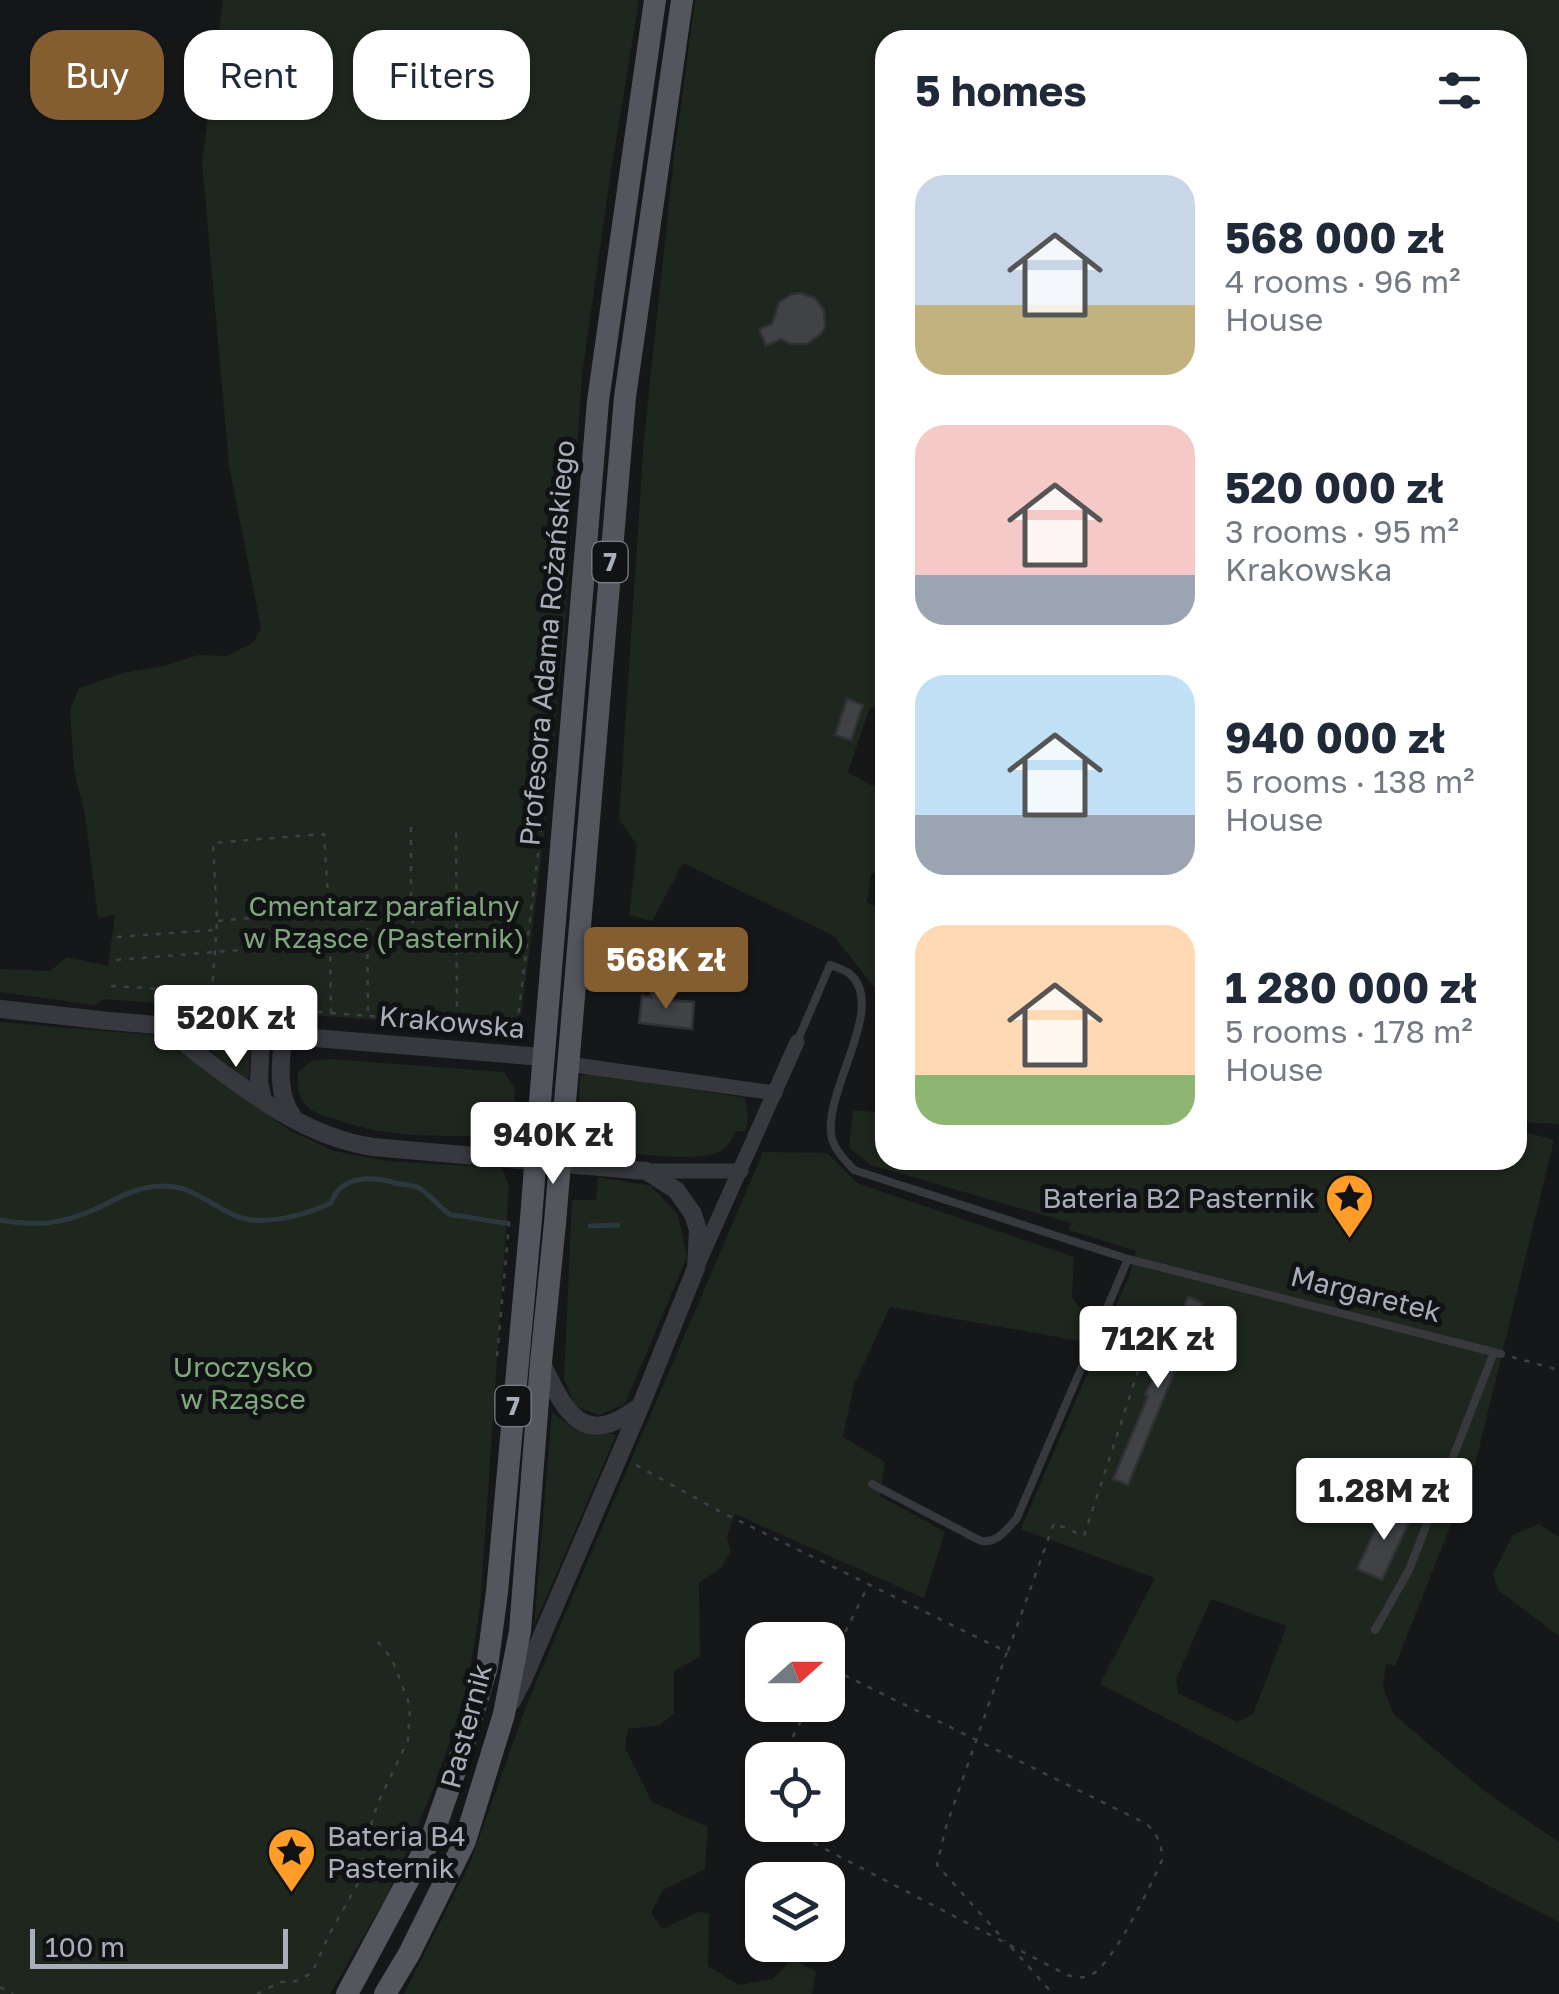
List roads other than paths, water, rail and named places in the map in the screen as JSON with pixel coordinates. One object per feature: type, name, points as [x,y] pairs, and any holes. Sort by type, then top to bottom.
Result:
[{"type":"main road","name":"Profesora Adama Rożańskiego","points":[[497,1592],[598,401],[654,0]]},
{"type":"main road","name":"Profesora Adama Rożańskiego","points":[[526,1573],[624,397],[682,0]]},
{"type":"main road","name":"Pasternik","points":[[385,1994],[465,1840],[504,1714],[520,1631],[526,1573]]},
{"type":"main road","name":"Pasternik","points":[[347,1994],[444,1808],[487,1667],[497,1592]]},
{"type":"street","name":"Krakowska","points":[[0,1009],[542,1057]]},
{"type":"street","points":[[158,1025],[295,1119],[320,1133],[374,1147],[646,1171],[742,1171]]},
{"type":"street","points":[[261,1034],[259,1082],[263,1100]]},
{"type":"street","points":[[284,1036],[281,1090],[284,1104],[295,1119]]},
{"type":"street","name":"Margaretek","points":[[696,1268],[797,1042]]},
{"type":"street","points":[[568,1064],[775,1093]]},
{"type":"street","points":[[504,1714],[523,1680],[696,1268],[698,1230],[693,1214],[676,1190],[646,1171]]},
{"type":"street","points":[[541,1362],[564,1405],[585,1423],[613,1424],[640,1405]]},
{"type":"lane","name":"Margaretek","points":[[797,1042],[830,964],[852,975],[862,996],[860,1028],[836,1091],[831,1135],[838,1152],[854,1170],[1128,1259],[1497,1353],[1409,1570],[1375,1630]]},
{"type":"lane","points":[[872,1484],[981,1540],[996,1540],[1017,1518],[1128,1259]]},
{"type":"waterway","points":[[0,1220],[61,1221],[154,1186],[192,1192],[245,1219],[270,1220],[331,1203],[342,1187],[367,1179],[416,1187],[451,1215],[507,1223]]},
{"type":"waterway","points":[[590,1226],[618,1225]]},
{"type":"place","name":"Bateria B2 Pasternik","points":[[1350,1240]]},
{"type":"place","name":"Bateria B4 Pasternik","points":[[292,1894]]},
{"type":"park label","name":"Cmentarz parafialny w Rząsce (Pasternik)","points":[[384,922]]},
{"type":"park label","name":"Uroczysko w Rząsce","points":[[243,1383]]}]
